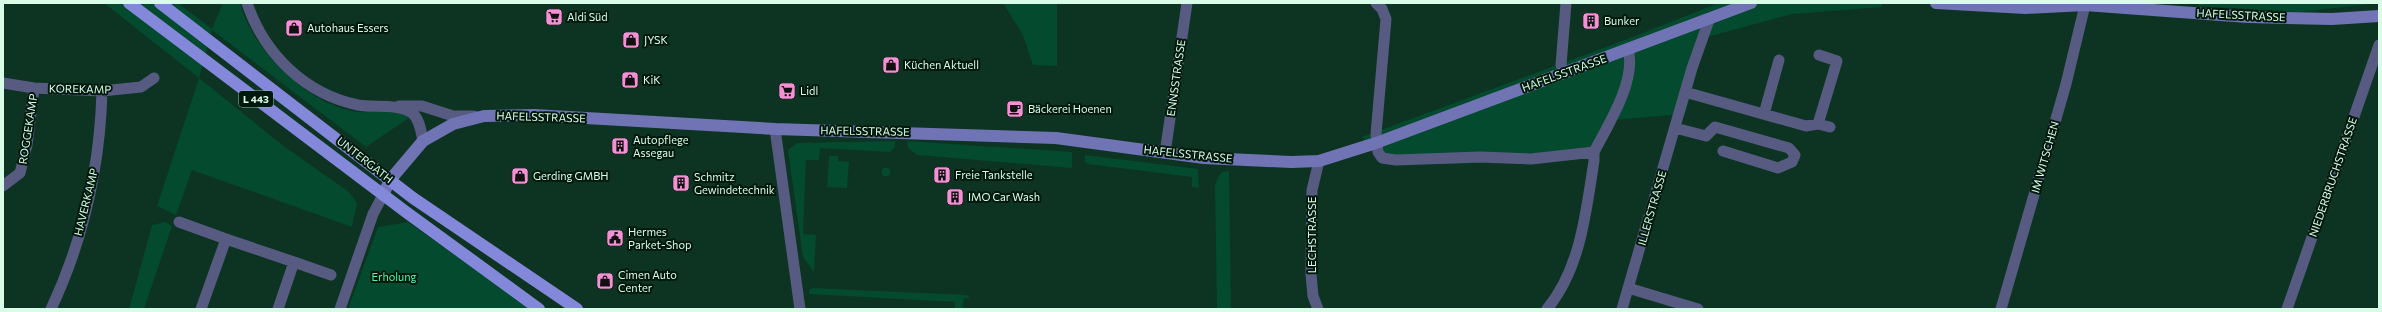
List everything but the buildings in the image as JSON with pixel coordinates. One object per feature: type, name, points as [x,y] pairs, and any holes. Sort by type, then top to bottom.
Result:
[{"type":"main road","name":"UNTERGATH","points":[[129,3],[383,195],[539,309]]},
{"type":"main road","name":"UNTERGATH","points":[[160,3],[413,198],[577,309]]},
{"type":"main road","name":"HAFELSSTRASSE","points":[[383,195],[390,180],[423,141],[453,124],[484,116],[534,115],[775,129],[1056,138],[1211,158],[1291,162],[1319,161],[1376,143],[1751,3]]},
{"type":"main road","name":"HAFELSSTRASSE","points":[[1936,3],[2024,8],[2080,4],[2248,17],[2332,18],[2379,16]]},
{"type":"street","points":[[247,3],[262,36],[274,54],[288,69],[307,83],[330,96],[358,104],[391,107],[413,114],[418,120],[423,141]]},
{"type":"street","name":"ENNSSTRASSE","points":[[1165,153],[1187,3]]},
{"type":"street","points":[[1376,3],[1382,9],[1386,19],[1376,143],[1378,152],[1382,158],[1396,160],[1480,157],[1531,159],[1594,152]]},
{"type":"street","points":[[1564,72],[1561,65],[1566,3]]},
{"type":"street","name":"IM WITSCHEN","points":[[2001,309],[2066,84],[2080,4]]},
{"type":"street","name":"ILLERSTRASSE","points":[[1622,309],[1676,128],[1685,92],[1708,23],[1708,19]]},
{"type":"street","name":"NIEDERBRUCHSTRASSE","points":[[2287,309],[2379,45]]},
{"type":"street","points":[[1547,309],[1567,275],[1581,239],[1594,161],[1594,152],[1626,84],[1629,67],[1628,49]]},
{"type":"street","points":[[1818,124],[1837,61],[1820,55]]},
{"type":"street","points":[[1764,114],[1779,60]]},
{"type":"street","name":"KOREKAMP","points":[[3,83],[34,88],[102,91],[141,87],[154,78]]},
{"type":"street","name":"ROGGEKAMP","points":[[3,186],[20,173],[27,145],[34,88]]},
{"type":"street","name":"HAVERKAMP","points":[[51,309],[77,239],[90,190],[101,126],[102,91]]},
{"type":"street","points":[[1685,92],[1806,126],[1818,124],[1830,127]]},
{"type":"street","points":[[391,107],[406,105],[422,106],[453,116],[484,116]]},
{"type":"street","points":[[1676,128],[1706,136],[1714,127],[1789,148],[1795,155],[1792,162],[1778,168],[1723,151]]},
{"type":"street","points":[[775,129],[800,309]]},
{"type":"street","name":"LECHSTRASSE","points":[[1318,309],[1313,296],[1311,274],[1312,190],[1319,161]]},
{"type":"street","points":[[340,309],[373,214],[383,195]]},
{"type":"street","points":[[179,222],[331,276]]},
{"type":"street","points":[[201,309],[226,239]]},
{"type":"street","points":[[278,309],[294,262]]},
{"type":"street","points":[[1628,288],[1698,309]]},
{"type":"green space","points":[[104,3],[178,3],[212,29],[223,3],[240,3],[246,21],[256,39],[285,73],[302,87],[321,99],[340,108],[358,112],[392,112],[409,118],[366,147],[212,30],[199,78]]},
{"type":"green space","points":[[1003,3],[1057,3],[1057,66],[1033,65],[1023,35]]},
{"type":"green space","points":[[1719,3],[1882,3],[1882,7],[1792,14],[1707,37],[1685,114],[1613,120],[1599,156],[1454,164],[1379,161],[1362,137],[1617,43]]},
{"type":"green space","points":[[2198,3],[2379,3],[2299,12],[2198,6]]},
{"type":"green space","points":[[199,78],[285,147],[349,192],[357,203],[352,227],[192,170],[176,215],[157,206]]},
{"type":"green space","points":[[895,141],[895,147],[890,152],[820,148],[819,160],[806,160],[803,234],[816,235],[814,272],[803,257],[788,150],[797,143]]},
{"type":"green space","points":[[907,141],[1072,152],[1072,168],[917,155],[908,148]]},
{"type":"green space","points":[[1085,155],[1198,169],[1199,187],[1192,187],[1192,177],[1088,164],[1085,162]]},
{"type":"green space","points":[[829,156],[838,156],[838,161],[849,162],[847,188],[827,187]]},
{"type":"green space","points":[[886,167],[891,172],[886,177],[881,172]]},
{"type":"green space","points":[[1229,171],[1231,309],[1217,309],[1215,186],[1218,177],[1222,172]]},
{"type":"green space","points":[[165,222],[172,226],[144,309],[129,309],[152,225]]},
{"type":"green space","name":"Erholung","points":[[408,222],[531,309],[348,309],[378,227]]},
{"type":"green space","points":[[813,288],[967,295],[970,299],[964,298],[962,309],[955,309],[955,302],[809,294],[809,290]]},
{"type":"place","name":"Aldi Süd","points":[[554,17]]},
{"type":"place","name":"Bunker","points":[[1591,21]]},
{"type":"place","name":"Autohaus Essers","points":[[294,28]]},
{"type":"place","name":"JYSK","points":[[631,40]]},
{"type":"place","name":"Küchen Aktuell","points":[[891,65]]},
{"type":"place","name":"KiK","points":[[630,80]]},
{"type":"place","name":"Lidl","points":[[787,91]]},
{"type":"place","name":"Bäckerei Hoenen","points":[[1015,109]]},
{"type":"place","name":"Autopflege Assegau","points":[[620,146]]},
{"type":"place","name":"Freie Tankstelle","points":[[942,175]]},
{"type":"place","name":"Gerding GMBH","points":[[520,176]]},
{"type":"place","name":"Schmitz Gewindetechnik","points":[[681,183]]},
{"type":"place","name":"IMO Car Wash","points":[[955,197]]},
{"type":"place","name":"Hermes Parket-Shop","points":[[615,238]]},
{"type":"place","name":"Cimen Auto Center","points":[[605,281]]}]
